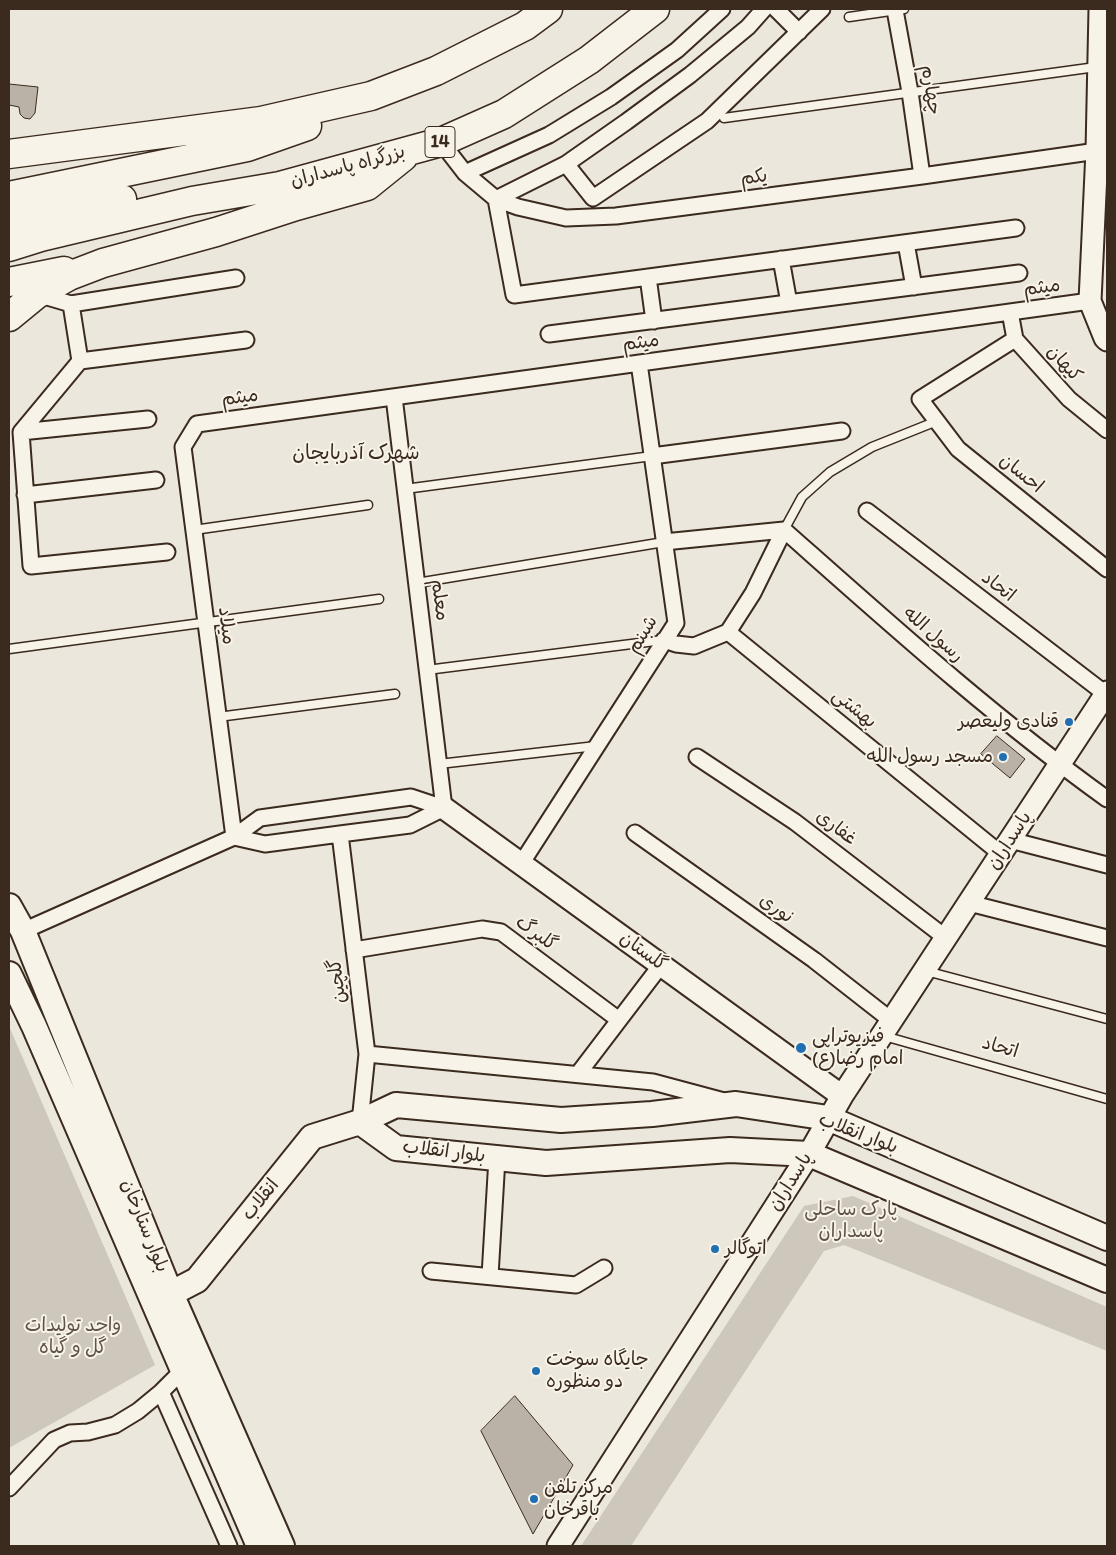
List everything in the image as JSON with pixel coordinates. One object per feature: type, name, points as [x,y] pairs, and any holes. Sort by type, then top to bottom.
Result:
[{"type":"highway","points":[[9,142],[22,152],[261,121],[371,96],[436,71],[525,26],[548,9]]},
{"type":"highway","name":"بزرگراه پاسداران","points":[[9,248],[41,237],[183,204],[280,186],[441,142],[504,114],[589,60],[655,9]]},
{"type":"highway","points":[[9,196],[247,147],[331,118],[395,86]]},
{"type":"highway","points":[[9,223],[278,168],[412,150]]},
{"type":"highway","points":[[9,282],[103,263],[216,232],[296,206],[367,186],[412,150]]},
{"type":"highway","points":[[9,317],[37,294],[69,276],[103,263]]},
{"type":"main road","points":[[1100,9],[1102,54],[1100,247],[1090,301],[1107,340]]},
{"type":"main road","name":"پاسداران","points":[[558,1546],[809,1154],[842,1096],[1107,694]]},
{"type":"main road","name":"گلستان","points":[[444,808],[842,1096]]},
{"type":"main road","name":"بلوار ستارخان","points":[[9,906],[24,931],[172,1293],[282,1546]]},
{"type":"main road","name":"بلوار ستارخان","points":[[9,974],[34,1026],[259,1546]]},
{"type":"main road","name":"بلوار انقلاب","points":[[1106,1234],[828,1118],[736,1104],[652,1114],[561,1120],[396,1105],[360,1122],[396,1148],[546,1163],[730,1150],[809,1154],[1107,1280]]},
{"type":"main road","name":"انقلاب","points":[[172,1293],[197,1280],[312,1136],[360,1122]]},
{"type":"street","points":[[464,173],[549,135],[611,97],[677,50],[722,9]]},
{"type":"street","points":[[764,9],[748,28],[690,75],[566,164],[496,199],[514,295],[1016,228]]},
{"type":"street","points":[[776,9],[799,32]]},
{"type":"street","points":[[566,164],[593,198],[707,121],[822,9]]},
{"type":"street","name":"چهارم","points":[[900,9],[922,176]]},
{"type":"street","name":"یکم","points":[[441,142],[464,173],[496,199],[518,208],[566,218],[616,216],[1102,153]]},
{"type":"street","points":[[906,243],[914,287]]},
{"type":"street","points":[[781,260],[789,303]]},
{"type":"street","points":[[549,334],[1019,273]]},
{"type":"street","points":[[648,277],[654,321]]},
{"type":"street","points":[[37,294],[71,304],[236,278]]},
{"type":"street","name":"میثم","points":[[197,424],[1090,301]]},
{"type":"street","points":[[71,304],[80,361]]},
{"type":"street","points":[[1010,312],[1014,339]]},
{"type":"street","name":"احسان","points":[[1014,339],[920,399],[958,449],[1107,569]]},
{"type":"street","name":"کیهان","points":[[1014,339],[1069,399],[1107,430]]},
{"type":"street","points":[[167,552],[31,566],[21,432],[80,361],[246,340]]},
{"type":"street","name":"شبنم","points":[[521,864],[676,623],[639,363]]},
{"type":"street","name":"معلم","points":[[394,397],[444,808]]},
{"type":"street","points":[[21,432],[148,419]]},
{"type":"street","name":"میلاد","points":[[197,424],[183,447],[234,837]]},
{"type":"street","points":[[652,456],[842,431]]},
{"type":"street","points":[[25,495],[156,480]]},
{"type":"street","name":"اتحاد","points":[[867,511],[1107,694]]},
{"type":"street","points":[[664,542],[784,530]]},
{"type":"street","points":[[664,640],[676,644],[694,646],[728,632],[753,593],[784,530]]},
{"type":"street","name":"رسول الله","points":[[784,530],[963,688],[1059,765],[1107,799]]},
{"type":"street","name":"بهشتی","points":[[728,632],[1005,847]]},
{"type":"street","name":"غفاری","points":[[697,757],[795,822],[946,938]]},
{"type":"street","name":"گلستان","points":[[24,931],[234,837],[260,818],[411,797],[444,808]]},
{"type":"street","points":[[234,837],[265,844],[410,825],[444,808]]},
{"type":"street","name":"نوری","points":[[635,833],[814,960],[887,1028]]},
{"type":"street","name":"گلچین","points":[[340,834],[367,1054],[360,1122]]},
{"type":"street","points":[[1005,847],[1107,865]]},
{"type":"street","points":[[969,903],[1107,938]]},
{"type":"street","name":"گلبرگ","points":[[354,950],[482,929],[501,932],[620,1020]]},
{"type":"street","points":[[578,1074],[661,965]]},
{"type":"street","points":[[367,1054],[653,1082],[736,1104]]},
{"type":"street","points":[[490,1276],[496,1158]]},
{"type":"street","points":[[431,1271],[576,1285],[604,1268]]},
{"type":"street","points":[[9,1488],[54,1440],[70,1433],[88,1432],[115,1425],[138,1412],[183,1370]]},
{"type":"street","points":[[161,1392],[229,1546]]},
{"type":"lane","points":[[849,17],[900,9]]},
{"type":"lane","points":[[724,118],[910,92],[1102,54]]},
{"type":"lane","points":[[784,530],[802,496],[830,472],[872,447],[937,421]]},
{"type":"lane","points":[[405,489],[652,456]]},
{"type":"lane","points":[[194,530],[368,505]]},
{"type":"lane","points":[[417,583],[664,542]]},
{"type":"lane","points":[[9,649],[379,599]]},
{"type":"lane","points":[[427,670],[664,640]]},
{"type":"lane","points":[[218,717],[395,694]]},
{"type":"lane","points":[[439,764],[597,746]]},
{"type":"lane","points":[[924,971],[1107,1019]]},
{"type":"lane","name":"اتحاد","points":[[887,1028],[1107,1099]]},
{"type":"green space","name":"واحد تولیدات گل و گیاه","points":[[9,1026],[155,1365],[9,1448]]},
{"type":"green space","name":"پارک ساحلی پاسداران","points":[[853,1196],[1107,1307],[1107,1351],[844,1245],[824,1251],[631,1546],[581,1546],[804,1206]]},
{"type":"building","points":[[9,84],[38,87],[35,113],[30,119],[24,118],[20,114],[19,107],[9,105]]},
{"type":"building","name":"مسجد رسول الله","points":[[997,736],[1025,759],[1010,778],[981,754]]},
{"type":"building","name":"مرکز تلفن باقرخان","points":[[515,1396],[573,1465],[533,1534],[481,1431]]},
{"type":"place","name":"قنادی ولیعصر","points":[[1069,722]]},
{"type":"place","name":"مسجد رسول الله","points":[[1003,757]]},
{"type":"place","name":"فیزیوتراپی امام رضا(ع)","points":[[801,1048]]},
{"type":"place","name":"اتوگالر","points":[[715,1249]]},
{"type":"place","name":"جایگاه سوخت دو منظوره","points":[[536,1371]]},
{"type":"place","name":"مرکز تلفن باقرخان","points":[[534,1499]]},
{"type":"district","name":"شهرک آذربایجان","points":[[356,454]]}]
